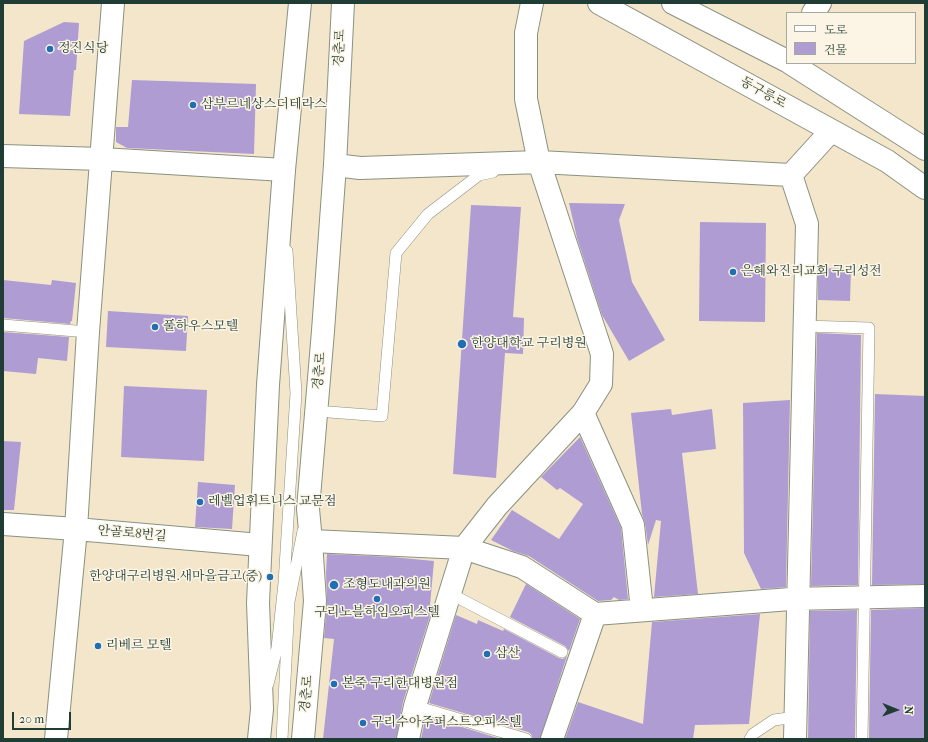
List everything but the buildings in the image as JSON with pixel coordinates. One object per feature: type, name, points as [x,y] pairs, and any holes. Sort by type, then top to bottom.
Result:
[{"type":"street","points":[[56,739],[76,529],[88,332],[113,3]]},
{"type":"street","points":[[259,739],[262,709],[258,603],[268,385],[283,178],[300,3]]},
{"type":"street","name":"경춘로","points":[[303,739],[315,601],[308,509],[323,331],[343,3]]},
{"type":"street","points":[[408,739],[415,706],[464,548],[497,506],[583,413],[601,384],[602,354],[538,162],[526,99],[526,34],[532,3]]},
{"type":"street","name":"동구릉로","points":[[598,3],[887,161],[925,188]]},
{"type":"street","points":[[673,3],[786,58]]},
{"type":"street","points":[[814,12],[820,3]]},
{"type":"street","points":[[795,64],[925,149]]},
{"type":"street","points":[[791,175],[831,130]]},
{"type":"street","points":[[3,156],[102,159],[283,178]]},
{"type":"street","points":[[334,165],[360,168],[538,162],[791,175]]},
{"type":"street","points":[[791,175],[807,224],[795,739]]},
{"type":"street","points":[[583,413],[633,525],[642,610]]},
{"type":"street","name":"안골로8번길","points":[[3,524],[260,545]]},
{"type":"street","points":[[311,541],[464,548],[522,567],[595,614],[798,599],[925,596]]},
{"type":"street","points":[[552,739],[595,614]]},
{"type":"lane","points":[[329,412],[382,416],[396,253],[428,214],[479,175],[538,162]]},
{"type":"lane","points":[[262,709],[278,640],[284,575],[296,393],[283,178]]},
{"type":"lane","points":[[3,325],[88,332]]},
{"type":"lane","points":[[804,326],[869,328],[862,739]]},
{"type":"lane","points":[[282,739],[289,602],[308,509]]},
{"type":"lane","points":[[449,594],[562,652]]},
{"type":"lane","points":[[415,706],[504,736],[526,739]]},
{"type":"lane","points":[[750,739],[753,734],[774,720],[796,717]]},
{"type":"place","name":"정진식당","points":[[50,49]]},
{"type":"place","name":"삼부르네상스더테라스","points":[[193,105]]},
{"type":"place","name":"은혜와진리교회 구리성전","points":[[733,272]]},
{"type":"place","name":"풀하우스모텔","points":[[155,327]]},
{"type":"place","name":"한양대학교 구리병원","points":[[462,344]]},
{"type":"place","name":"레벨업휘트니스 교문점","points":[[200,502]]},
{"type":"place","name":"한양대구리병원.새마을금고(중)","points":[[270,577]]},
{"type":"place","name":"조형도내과의원","points":[[334,585]]},
{"type":"place","name":"구리노블하임오피스텔","points":[[377,599]]},
{"type":"place","name":"리베르 모텔","points":[[98,646]]},
{"type":"place","name":"삼산","points":[[487,654]]},
{"type":"place","name":"본죽 구리한대병원점","points":[[334,684]]},
{"type":"place","name":"구리수아주퍼스트오피스텔","points":[[363,723]]}]
